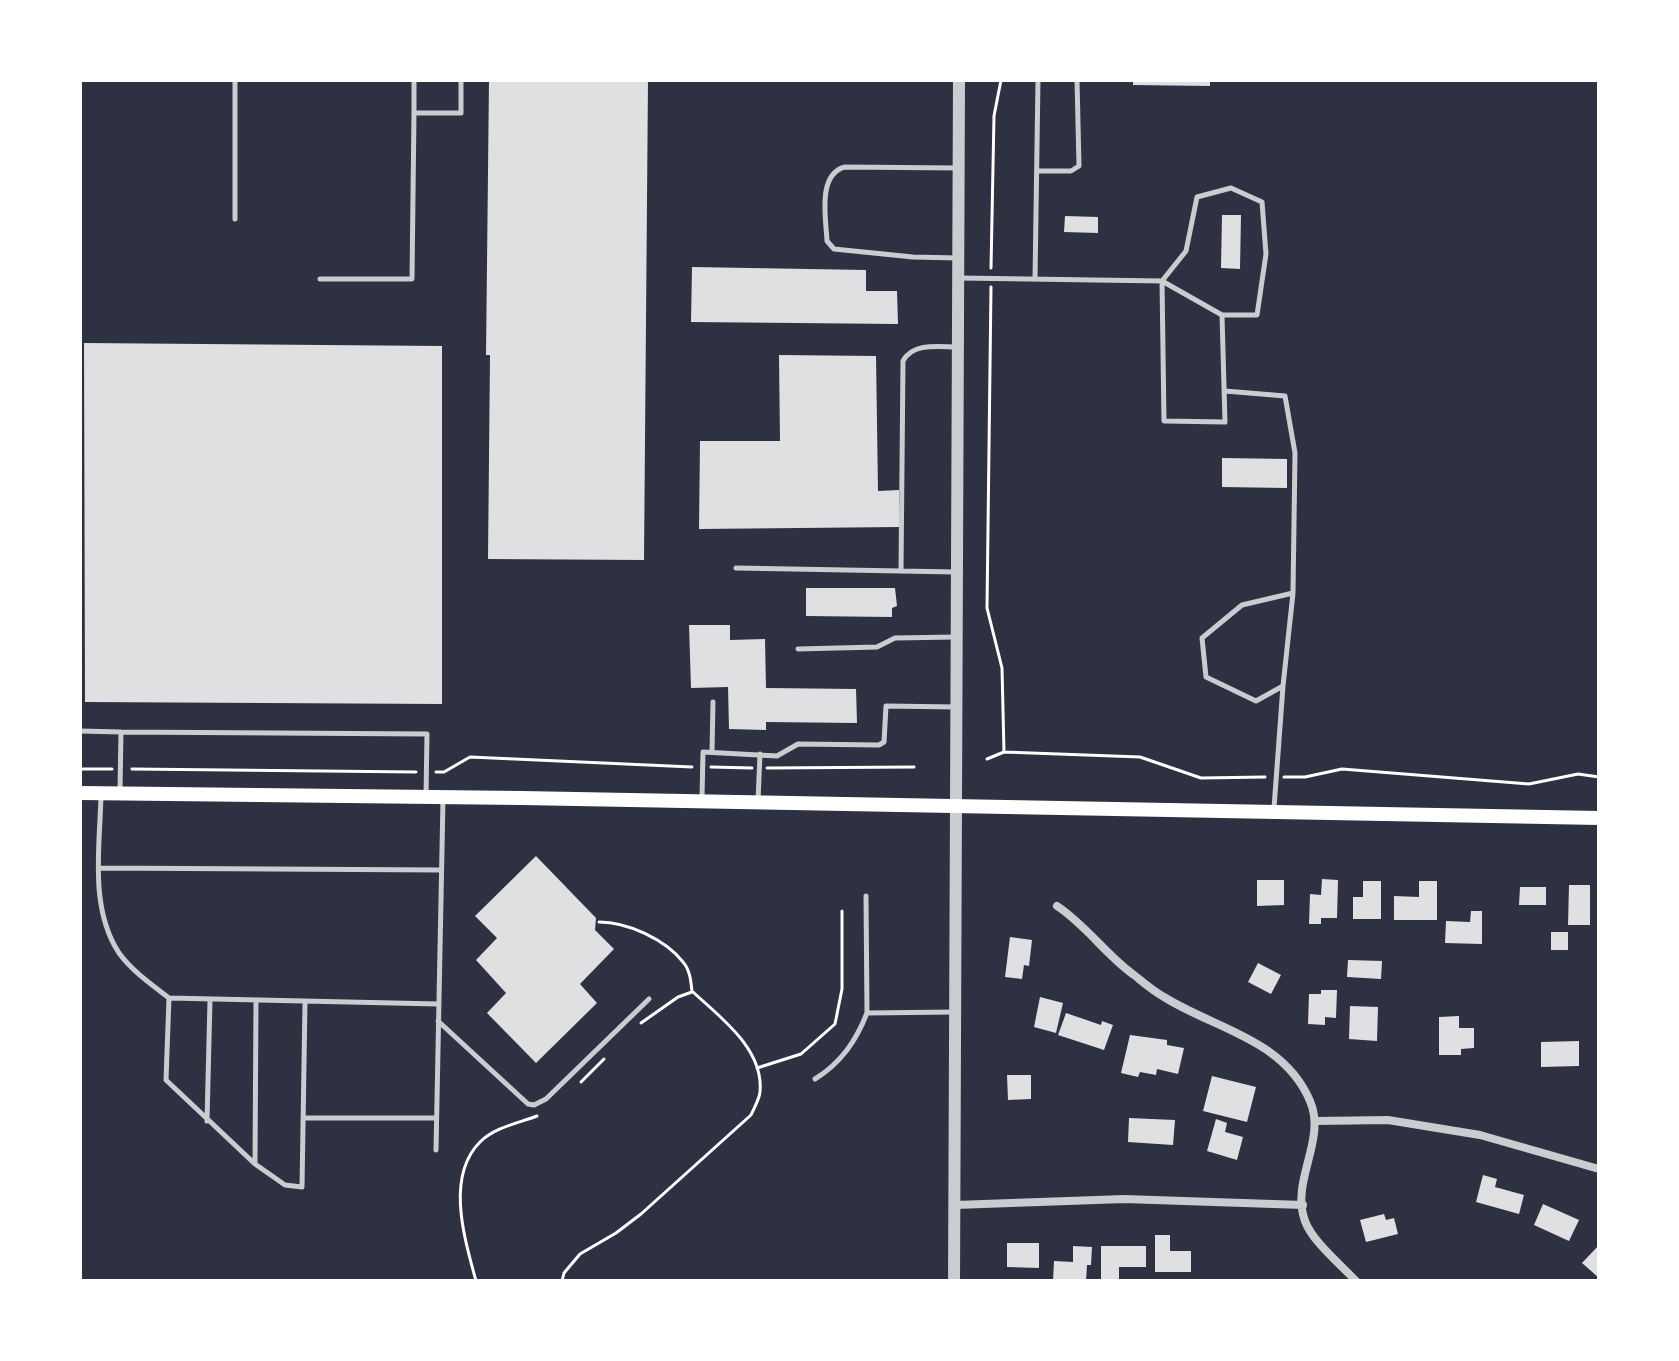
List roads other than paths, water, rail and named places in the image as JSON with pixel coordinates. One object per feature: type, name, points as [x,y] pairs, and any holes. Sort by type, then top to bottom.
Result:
[{"type":"main road","points":[[80,793],[1599,818]]},
{"type":"street","points":[[954,1281],[959,80]]},
{"type":"street","points":[[1057,906],[1118,963],[1165,998],[1265,1047],[1292,1072],[1310,1099],[1316,1121],[1306,1166],[1305,1221],[1319,1242],[1356,1281]]},
{"type":"street","points":[[1316,1121],[1388,1120],[1480,1135],[1599,1169]]},
{"type":"street","points":[[955,1205],[1124,1199],[1303,1205]]},
{"type":"lane","points":[[235,80],[235,219]]},
{"type":"lane","points":[[320,279],[412,279],[414,80]]},
{"type":"lane","points":[[414,113],[461,113],[461,80]]},
{"type":"lane","points":[[1035,279],[1038,80]]},
{"type":"lane","points":[[1037,171],[1071,171],[1079,166],[1077,80]]},
{"type":"lane","points":[[958,258],[913,257],[830,248],[827,241],[826,188],[832,173],[845,167],[959,168]]},
{"type":"lane","points":[[959,278],[1162,281],[1222,315],[1257,315],[1266,254],[1262,202],[1231,188],[1197,197],[1186,251],[1162,281],[1164,421],[1225,422],[1222,315]]},
{"type":"lane","points":[[901,571],[903,361],[907,353],[916,348],[958,347]]},
{"type":"lane","points":[[1225,391],[1285,396],[1295,453],[1293,593],[1274,812]]},
{"type":"lane","points":[[736,568],[956,572]]},
{"type":"lane","points":[[1283,686],[1256,701],[1206,677],[1202,638],[1242,605],[1293,593]]},
{"type":"lane","points":[[798,649],[877,647],[895,638],[957,637]]},
{"type":"lane","points":[[712,752],[713,702]]},
{"type":"lane","points":[[702,801],[703,752],[777,756],[798,744],[879,745],[884,742],[886,706],[957,707]]},
{"type":"lane","points":[[80,731],[427,734],[426,797]]},
{"type":"lane","points":[[119,794],[121,732]]},
{"type":"lane","points":[[758,802],[760,754]]},
{"type":"lane","points":[[101,794],[100,902],[107,928],[119,953],[141,977],[169,998],[438,1004]]},
{"type":"lane","points":[[436,1150],[443,798]]},
{"type":"lane","points":[[99,868],[441,870]]},
{"type":"lane","points":[[815,1079],[832,1069],[842,1057],[855,1040],[867,1013],[866,896]]},
{"type":"lane","points":[[169,998],[166,1080],[207,1122],[255,1164],[285,1185],[302,1187],[305,1003]]},
{"type":"lane","points":[[438,1021],[528,1104],[534,1105],[546,1099],[649,999]]},
{"type":"lane","points":[[207,1122],[210,1000]]},
{"type":"lane","points":[[255,1164],[256,1001]]},
{"type":"lane","points":[[867,1013],[956,1012]]},
{"type":"lane","points":[[303,1118],[436,1118]]}]
